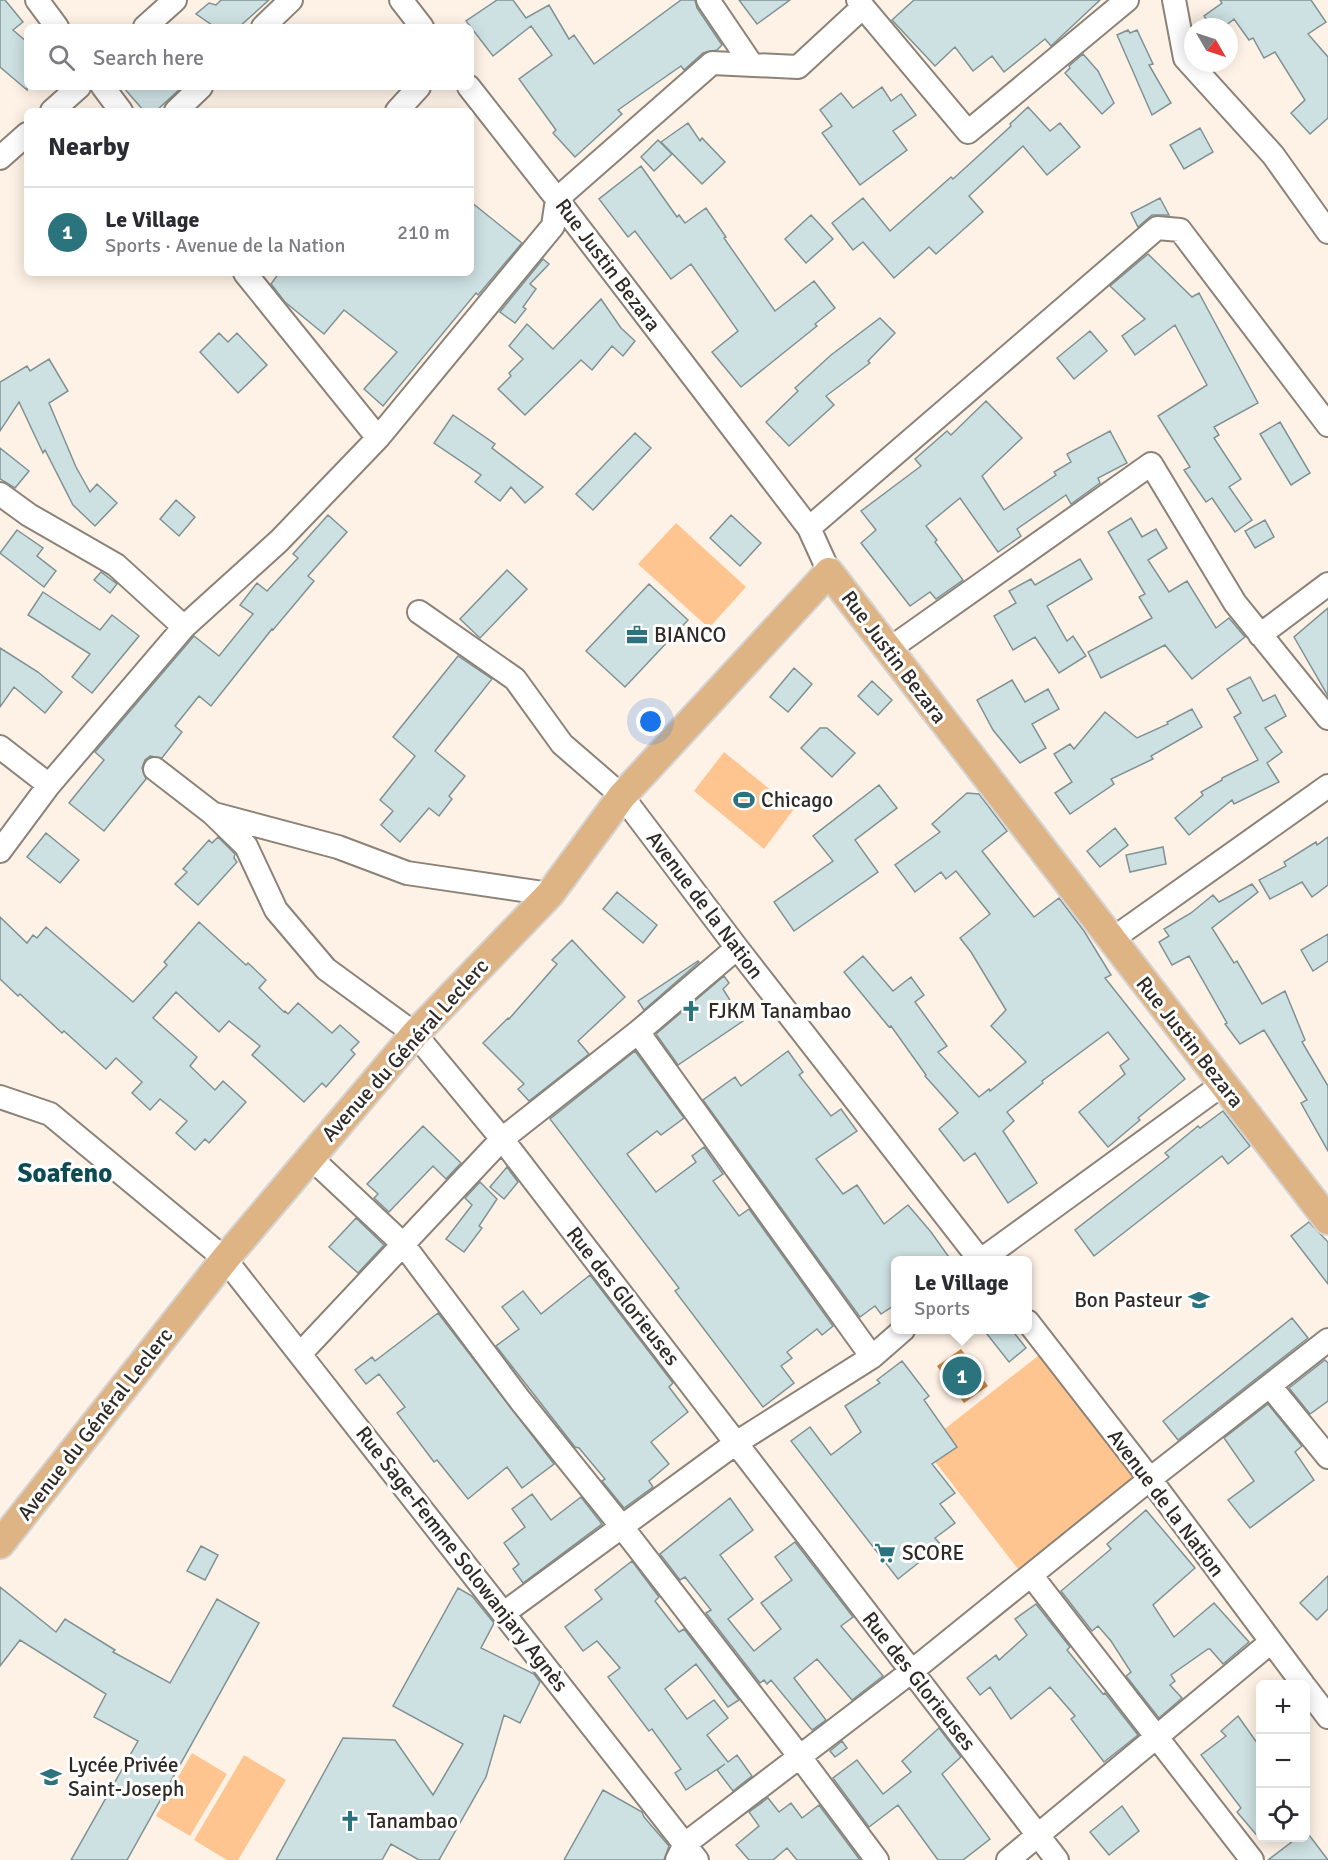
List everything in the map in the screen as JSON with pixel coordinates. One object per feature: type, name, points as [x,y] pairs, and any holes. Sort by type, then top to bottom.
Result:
[{"type":"main road","name":"Rue Justin Bezara","points":[[829,572],[1328,1220]]},
{"type":"main road","name":"Avenue du Général Leclerc","points":[[0,1544],[225,1259],[310,1157],[415,1034],[550,894],[622,796],[829,572]]},
{"type":"street","points":[[37,0],[55,24]]},
{"type":"street","points":[[148,24],[175,0]]},
{"type":"street","points":[[266,24],[291,0]]},
{"type":"street","points":[[401,0],[420,24]]},
{"type":"street","points":[[708,0],[752,65]]},
{"type":"street","points":[[0,851],[49,785],[184,627],[279,541],[378,438],[553,226],[557,198],[712,63],[798,67],[860,4],[968,132],[1127,0]]},
{"type":"street","points":[[1174,0],[1185,58],[1273,155],[1328,232]]},
{"type":"street","points":[[55,108],[76,90]]},
{"type":"street","points":[[105,90],[119,108]]},
{"type":"street","points":[[179,108],[198,90]]},
{"type":"street","points":[[400,108],[416,90]]},
{"type":"street","name":"Rue Justin Bezara","points":[[471,90],[557,198],[809,528],[829,572]]},
{"type":"street","points":[[0,158],[24,137]]},
{"type":"street","points":[[809,528],[1157,228],[1180,230],[1328,425]]},
{"type":"street","points":[[247,276],[378,438]]},
{"type":"street","points":[[888,650],[1151,464],[1235,603],[1328,718]]},
{"type":"street","points":[[0,494],[29,515],[116,566],[184,627]]},
{"type":"street","points":[[1260,635],[1328,584]]},
{"type":"street","name":"Avenue de la Nation","points":[[419,612],[515,679],[562,744],[622,796],[737,948],[978,1256]]},
{"type":"street","points":[[0,747],[49,785]]},
{"type":"street","name":"Rue des Glorieuses","points":[[155,769],[212,813],[246,846],[276,909],[326,969],[415,1034],[502,1139],[1057,1860]]},
{"type":"street","points":[[1111,940],[1328,786]]},
{"type":"street","points":[[212,813],[338,847],[407,873],[550,894]]},
{"type":"street","points":[[301,1353],[502,1139],[638,1032],[737,948]]},
{"type":"street","points":[[638,1032],[872,1357]]},
{"type":"street","points":[[986,1256],[1223,1084]]},
{"type":"street","name":"Rue Sage-Femme Solowanjary Agnès","points":[[0,1097],[50,1114],[225,1259],[504,1613],[687,1855]]},
{"type":"street","points":[[310,1157],[403,1244],[520,1400],[622,1527],[877,1860]]},
{"type":"street","name":"Avenue de la Nation","points":[[1032,1327],[1150,1479],[1300,1680]]},
{"type":"street","points":[[504,1613],[736,1443],[872,1357],[897,1334]]},
{"type":"street","points":[[687,1855],[800,1757],[912,1671],[1150,1479],[1328,1340]]},
{"type":"street","points":[[1270,1386],[1328,1457]]},
{"type":"street","points":[[1031,1575],[1252,1860]]},
{"type":"street","points":[[1008,1860],[1271,1642]]},
{"type":"street","name":"Avenue de la Nation","points":[[1310,1694],[1328,1717]]},
{"type":"shaded area","points":[[676,523],[746,587],[709,628],[638,564]]},
{"type":"shaded area","name":"Chicago","points":[[724,752],[794,809],[764,849],[694,791]]},
{"type":"shaded area","points":[[961,1349],[988,1386],[964,1403],[937,1366]]},
{"type":"shaded area","points":[[1043,1352],[1142,1479],[1021,1573],[923,1446]]},
{"type":"shaded area","points":[[192,1753],[227,1774],[190,1836],[156,1816]]},
{"type":"shaded area","points":[[244,1755],[286,1780],[238,1860],[227,1860],[194,1840]]},
{"type":"building","points":[[0,0],[5,0],[23,22],[13,30],[24,39],[24,87],[0,67]]},
{"type":"building","points":[[221,0],[269,0],[242,24],[211,24],[196,14],[209,3],[216,5]]},
{"type":"building","points":[[497,0],[513,0],[526,18],[549,5],[569,39],[574,35],[594,64],[681,0],[695,0],[697,8],[722,45],[717,50],[703,53],[684,70],[681,66],[618,110],[622,114],[575,157],[553,133],[556,130],[519,79],[552,55],[531,26],[493,56],[474,31],[474,24],[468,24],[466,21]]},
{"type":"building","points":[[739,0],[790,0],[757,24]]},
{"type":"building","points":[[914,0],[1100,0],[1051,46],[1045,39],[1004,72],[992,56],[973,71],[955,47],[935,66],[892,20]]},
{"type":"building","points":[[1220,0],[1311,0],[1326,22],[1308,34],[1328,57],[1328,118],[1310,134],[1291,113],[1305,100],[1275,52],[1264,58],[1253,38],[1249,40],[1238,25],[1238,18],[1205,18],[1204,16],[1222,3]]},
{"type":"building","points":[[1128,30],[1130,33],[1137,30],[1153,64],[1149,65],[1171,103],[1152,115],[1117,35]]},
{"type":"building","points":[[1083,54],[1098,71],[1114,103],[1102,114],[1065,73],[1070,68],[1069,66]]},
{"type":"building","points":[[882,87],[891,101],[901,94],[916,115],[893,131],[907,150],[860,185],[822,133],[832,126],[820,110],[841,93],[853,108]]},
{"type":"building","points":[[126,90],[179,90],[159,108],[141,108]]},
{"type":"building","points":[[1028,107],[1050,131],[1060,123],[1080,147],[1047,175],[1023,146],[969,196],[983,212],[936,254],[929,247],[894,278],[863,242],[853,250],[832,223],[863,198],[890,231],[951,177],[953,179],[1011,126],[1010,124]]},
{"type":"building","points":[[688,123],[700,141],[702,138],[725,162],[702,184],[661,142]]},
{"type":"building","points":[[1200,128],[1213,152],[1184,169],[1170,145]]},
{"type":"building","points":[[658,140],[672,154],[654,171],[641,157]]},
{"type":"building","points":[[641,166],[677,217],[679,215],[685,223],[706,208],[775,311],[814,281],[835,308],[815,324],[817,326],[741,387],[712,352],[738,331],[691,264],[671,279],[635,231],[628,237],[599,199]]},
{"type":"building","points":[[1160,198],[1169,215],[1152,215],[1138,227],[1131,213]]},
{"type":"building","points":[[474,204],[522,243],[478,295],[476,293],[383,406],[364,389],[397,352],[344,310],[324,334],[285,302],[271,284],[277,276],[474,276]]},
{"type":"building","points":[[811,215],[833,239],[806,263],[785,239]]},
{"type":"building","points":[[1148,254],[1192,297],[1199,293],[1258,403],[1214,427],[1219,435],[1214,438],[1241,479],[1229,487],[1252,520],[1235,532],[1212,498],[1206,502],[1184,470],[1190,467],[1158,416],[1207,385],[1175,325],[1135,355],[1122,336],[1145,319],[1110,286]]},
{"type":"building","points":[[543,259],[549,264],[530,284],[536,289],[523,307],[526,309],[515,323],[500,312]]},
{"type":"building","points":[[601,299],[621,328],[635,341],[623,356],[612,346],[592,370],[581,360],[525,415],[498,389],[523,359],[509,346],[527,324],[553,349]]},
{"type":"building","points":[[880,318],[895,333],[868,361],[870,363],[826,396],[834,405],[789,446],[766,422],[798,391],[795,388],[831,355]]},
{"type":"building","points":[[1090,331],[1107,351],[1074,379],[1057,358]]},
{"type":"building","points":[[219,333],[228,342],[237,333],[267,365],[238,393],[200,352]]},
{"type":"building","points":[[49,359],[68,391],[49,403],[76,467],[90,492],[97,484],[117,503],[95,526],[73,505],[45,450],[43,453],[19,402],[0,431],[0,382],[27,366],[30,371]]},
{"type":"building","points":[[986,401],[1022,438],[982,476],[1004,510],[1056,475],[1054,472],[1071,462],[1067,454],[1110,431],[1127,463],[1098,478],[1100,483],[1071,504],[1066,495],[1017,529],[1021,536],[998,552],[960,498],[926,526],[963,580],[936,599],[930,592],[910,606],[861,543],[876,530],[861,511],[921,466],[915,459],[947,431],[951,435]]},
{"type":"building","points":[[453,415],[495,444],[492,448],[543,487],[525,503],[511,487],[500,501],[475,482],[481,475],[434,443]]},
{"type":"building","points":[[1280,422],[1310,473],[1291,485],[1260,434]]},
{"type":"building","points":[[635,433],[651,448],[593,510],[576,494]]},
{"type":"building","points":[[0,448],[29,471],[15,488],[0,479]]},
{"type":"building","points":[[176,500],[195,517],[179,536],[160,519]]},
{"type":"building","points":[[328,515],[347,532],[308,576],[314,581],[272,629],[211,706],[199,696],[175,726],[182,732],[162,758],[150,756],[145,760],[142,768],[146,779],[104,831],[69,803],[104,760],[95,752],[194,636],[219,656],[253,614],[240,605],[257,583],[267,591],[298,558],[293,554]]},
{"type":"building","points":[[731,515],[761,543],[740,566],[710,538]]},
{"type":"building","points":[[1131,518],[1142,537],[1156,529],[1167,548],[1148,560],[1169,592],[1187,581],[1216,628],[1229,618],[1245,637],[1192,679],[1165,645],[1101,678],[1088,652],[1152,618],[1139,597],[1145,594],[1108,532]]},
{"type":"building","points":[[1265,520],[1274,537],[1255,548],[1245,531]]},
{"type":"building","points":[[17,530],[43,548],[37,556],[56,571],[44,587],[0,553]]},
{"type":"building","points":[[1080,559],[1092,579],[1047,606],[1067,641],[1073,636],[1086,656],[1059,673],[1035,637],[1013,650],[994,616],[1016,603],[1009,591],[1031,579],[1035,585]]},
{"type":"building","points":[[507,570],[527,589],[480,638],[460,619]]},
{"type":"building","points":[[101,572],[117,584],[110,593],[94,580]]},
{"type":"building","name":"BIANCO","points":[[649,584],[688,620],[625,687],[586,651]]},
{"type":"building","points":[[43,592],[100,630],[112,615],[139,636],[92,693],[72,677],[90,654],[28,615]]},
{"type":"building","points":[[1328,608],[1328,696],[1294,637]]},
{"type":"building","points":[[0,648],[38,672],[62,692],[45,713],[14,687],[0,707]]},
{"type":"building","points":[[458,656],[492,679],[435,751],[465,776],[449,796],[452,799],[439,816],[429,808],[400,842],[381,825],[393,811],[380,800],[415,756],[393,737]]},
{"type":"building","points":[[794,668],[812,684],[788,712],[770,697]]},
{"type":"building","points":[[1250,677],[1263,701],[1275,695],[1286,716],[1265,728],[1282,752],[1267,763],[1279,782],[1234,804],[1232,800],[1189,835],[1175,818],[1203,795],[1201,792],[1222,778],[1258,760],[1234,717],[1241,713],[1227,689]]},
{"type":"building","points":[[1012,680],[1025,702],[1048,689],[1059,709],[1032,724],[1046,748],[1020,763],[993,730],[977,700]]},
{"type":"building","points":[[872,681],[892,700],[878,715],[858,696]]},
{"type":"building","points":[[1192,709],[1202,727],[1151,756],[1153,759],[1111,779],[1114,784],[1070,814],[1055,793],[1072,782],[1054,754],[1070,744],[1074,749],[1105,712],[1137,738],[1168,724],[1167,722]]},
{"type":"building","points":[[820,728],[827,728],[855,753],[832,777],[801,748]]},
{"type":"building","points":[[879,785],[897,808],[855,840],[878,872],[794,931],[774,902],[833,861],[813,836]]},
{"type":"building","points":[[967,793],[979,794],[1007,831],[982,851],[1034,917],[1059,898],[1084,931],[1111,975],[1105,978],[1185,1079],[1138,1118],[1140,1120],[1108,1147],[1079,1112],[1125,1074],[1120,1066],[1129,1059],[1108,1032],[1042,1081],[1043,1083],[1007,1112],[1014,1121],[1003,1131],[1037,1183],[1008,1203],[975,1153],[964,1161],[939,1129],[958,1113],[925,1076],[891,1026],[889,1027],[844,972],[863,956],[893,991],[911,977],[924,995],[915,1002],[947,1046],[938,1052],[979,1097],[1026,1062],[991,1026],[1006,1010],[960,938],[990,914],[956,871],[946,879],[941,872],[915,892],[895,865],[940,832],[932,824]]},
{"type":"building","points":[[1115,828],[1128,845],[1100,867],[1087,851]]},
{"type":"building","points":[[46,833],[79,860],[60,883],[27,857]]},
{"type":"building","points":[[218,837],[235,854],[234,858],[237,862],[198,905],[175,884],[187,872],[183,869],[209,840],[212,843]]},
{"type":"building","points":[[1328,837],[1328,885],[1312,897],[1302,882],[1270,899],[1259,880],[1286,866],[1284,862]]},
{"type":"building","points":[[1163,847],[1166,864],[1130,872],[1126,855]]},
{"type":"building","points":[[1252,884],[1258,892],[1212,928],[1234,963],[1237,961],[1262,1004],[1285,991],[1305,1040],[1302,1042],[1328,1086],[1328,1151],[1301,1103],[1307,1100],[1264,1030],[1240,1044],[1225,1024],[1227,1023],[1189,956],[1172,965],[1159,942],[1169,936],[1164,929],[1191,913],[1213,895],[1219,902]]},
{"type":"building","points":[[617,892],[657,925],[643,943],[603,909]]},
{"type":"building","points":[[0,917],[27,943],[33,935],[37,938],[46,927],[133,1002],[167,965],[164,962],[199,922],[266,980],[259,988],[284,1012],[288,1014],[298,1003],[332,1033],[340,1025],[359,1042],[351,1050],[355,1054],[326,1087],[322,1083],[304,1102],[252,1055],[260,1046],[229,1021],[219,1032],[176,992],[153,1018],[197,1057],[190,1066],[215,1090],[223,1081],[246,1102],[209,1143],[205,1139],[195,1150],[176,1133],[187,1121],[160,1099],[150,1110],[132,1093],[142,1082],[116,1058],[106,1069],[0,979]]},
{"type":"building","points":[[1328,934],[1328,961],[1313,971],[1301,950]]},
{"type":"building","points":[[572,940],[625,997],[578,1041],[589,1054],[529,1101],[518,1089],[524,1084],[483,1043],[509,1019],[557,964],[552,960]]},
{"type":"building","points":[[699,962],[644,1010],[638,1001]]},
{"type":"building","points":[[724,976],[729,983],[723,989],[743,1021],[678,1065],[656,1034]]},
{"type":"building","points":[[635,1051],[684,1118],[661,1135],[657,1131],[627,1154],[656,1192],[696,1162],[692,1156],[704,1147],[723,1174],[713,1181],[739,1216],[749,1209],[833,1326],[822,1335],[817,1329],[787,1352],[792,1358],[781,1366],[794,1383],[763,1407],[675,1291],[679,1288],[550,1119]]},
{"type":"building","points":[[788,1051],[803,1072],[799,1075],[831,1116],[841,1109],[857,1131],[816,1159],[843,1194],[857,1185],[884,1224],[908,1205],[948,1256],[891,1256],[891,1307],[881,1314],[875,1306],[860,1317],[703,1100],[735,1077],[741,1086]]},
{"type":"building","points":[[1223,1111],[1250,1146],[1228,1164],[1222,1156],[1094,1256],[1075,1230],[1169,1157],[1165,1153],[1198,1126],[1200,1128]]},
{"type":"building","points":[[423,1126],[461,1163],[446,1179],[433,1166],[389,1212],[374,1198],[378,1194],[367,1184]]},
{"type":"building","points":[[507,1167],[518,1182],[504,1199],[490,1187]]},
{"type":"building","points":[[480,1182],[497,1199],[479,1226],[482,1228],[464,1252],[446,1239],[472,1205],[465,1198]]},
{"type":"building","points":[[356,1218],[384,1245],[358,1273],[329,1247]]},
{"type":"building","points":[[1309,1222],[1328,1242],[1328,1284],[1291,1236]]},
{"type":"building","points":[[590,1275],[673,1383],[669,1387],[688,1412],[651,1442],[669,1464],[649,1481],[653,1487],[624,1508],[602,1481],[605,1479],[579,1448],[575,1447],[496,1346],[519,1329],[502,1307],[523,1291],[541,1314]]},
{"type":"building","points":[[438,1313],[554,1464],[522,1488],[507,1467],[468,1499],[437,1460],[434,1462],[397,1413],[405,1407],[379,1374],[366,1384],[355,1370],[372,1357],[375,1361]]},
{"type":"building","points":[[1292,1318],[1308,1338],[1178,1440],[1163,1421]]},
{"type":"building","points":[[987,1334],[1015,1334],[1026,1348],[1009,1362]]},
{"type":"building","points":[[1325,1360],[1328,1363],[1328,1401],[1310,1414],[1289,1388]]},
{"type":"building","points":[[902,1361],[929,1396],[924,1400],[957,1447],[932,1464],[955,1493],[940,1504],[955,1523],[935,1538],[941,1545],[898,1579],[791,1441],[810,1427],[831,1455],[861,1432],[845,1406],[880,1383],[877,1380]]},
{"type":"building","points":[[1268,1404],[1302,1446],[1295,1452],[1314,1480],[1250,1528],[1228,1500],[1254,1481],[1224,1438]]},
{"type":"building","points":[[532,1494],[551,1520],[581,1497],[602,1524],[523,1583],[513,1569],[519,1564],[504,1543],[525,1527],[512,1509]]},
{"type":"building","points":[[730,1498],[753,1530],[720,1555],[753,1599],[728,1619],[754,1651],[781,1629],[761,1603],[792,1580],[775,1557],[795,1542],[853,1617],[841,1626],[883,1676],[852,1700],[817,1659],[794,1678],[826,1720],[812,1730],[771,1680],[767,1684],[764,1680],[760,1683],[706,1613],[711,1610],[685,1577],[680,1580],[660,1554]]},
{"type":"building","points":[[1146,1510],[1195,1568],[1153,1605],[1174,1637],[1214,1603],[1249,1642],[1223,1664],[1208,1649],[1171,1675],[1175,1681],[1170,1685],[1182,1698],[1159,1718],[1126,1676],[1131,1672],[1111,1641],[1098,1626],[1092,1631],[1061,1591],[1111,1549],[1107,1544]]},
{"type":"building","points":[[201,1546],[218,1555],[205,1580],[187,1571]]},
{"type":"building","points":[[632,1561],[659,1597],[655,1601],[679,1632],[684,1629],[739,1700],[728,1707],[696,1664],[665,1689],[687,1719],[714,1700],[728,1718],[707,1735],[728,1762],[737,1755],[752,1776],[733,1791],[717,1770],[725,1764],[686,1790],[675,1773],[681,1769],[652,1729],[649,1731],[608,1677],[620,1668],[597,1641],[583,1651],[565,1627],[602,1599],[595,1590]]},
{"type":"building","points":[[1328,1576],[1328,1609],[1317,1620],[1300,1603]]},
{"type":"building","points":[[0,1587],[56,1632],[65,1619],[115,1650],[113,1652],[170,1683],[217,1599],[259,1623],[127,1860],[71,1860],[138,1741],[94,1717],[106,1694],[20,1640],[0,1666]]},
{"type":"building","points":[[458,1588],[472,1596],[494,1623],[481,1648],[534,1674],[540,1682],[520,1723],[504,1715],[486,1777],[439,1860],[419,1860],[391,1844],[382,1860],[276,1860],[343,1738],[395,1740],[433,1795],[463,1744],[393,1706]]},
{"type":"building","points":[[1036,1604],[1070,1647],[1067,1650],[1138,1735],[1104,1762],[1071,1719],[1075,1716],[1050,1687],[1011,1719],[990,1687],[980,1695],[967,1678],[996,1655],[999,1660],[1027,1635],[1015,1619]]},
{"type":"building","points":[[1238,1716],[1256,1741],[1256,1834],[1237,1812],[1241,1808],[1201,1755],[1226,1736],[1221,1731]]},
{"type":"building","points":[[939,1728],[961,1757],[942,1774],[990,1839],[963,1860],[938,1860],[898,1805],[869,1827],[833,1778],[857,1760],[883,1794],[911,1772],[902,1761]]},
{"type":"building","points":[[842,1741],[847,1748],[835,1757],[830,1751]]},
{"type":"building","points":[[603,1790],[642,1812],[669,1846],[664,1860],[564,1860]]},
{"type":"building","points":[[768,1798],[779,1812],[791,1803],[802,1818],[819,1805],[860,1860],[797,1860],[787,1848],[773,1860],[749,1860],[736,1845],[759,1826],[749,1812]]},
{"type":"building","points":[[1122,1806],[1139,1831],[1109,1855],[1090,1832]]},
{"type":"building","points":[[1310,1836],[1328,1860],[1268,1860],[1292,1842],[1310,1842]]},
{"type":"place","name":"BIANCO","points":[[637,635]]},
{"type":"place","name":"Chicago","points":[[744,800]]},
{"type":"place","name":"FJKM Tanambao","points":[[691,1011]]},
{"type":"place","name":"Bon Pasteur","points":[[1199,1300]]},
{"type":"place","name":"Le Village","points":[[962,1376]]},
{"type":"place","name":"SCORE","points":[[885,1553]]},
{"type":"place","name":"Lycée Privée Saint-Joseph","points":[[51,1777]]},
{"type":"place","name":"Tanambao","points":[[350,1821]]},
{"type":"district","name":"Soafeno","points":[[65,1173]]}]
